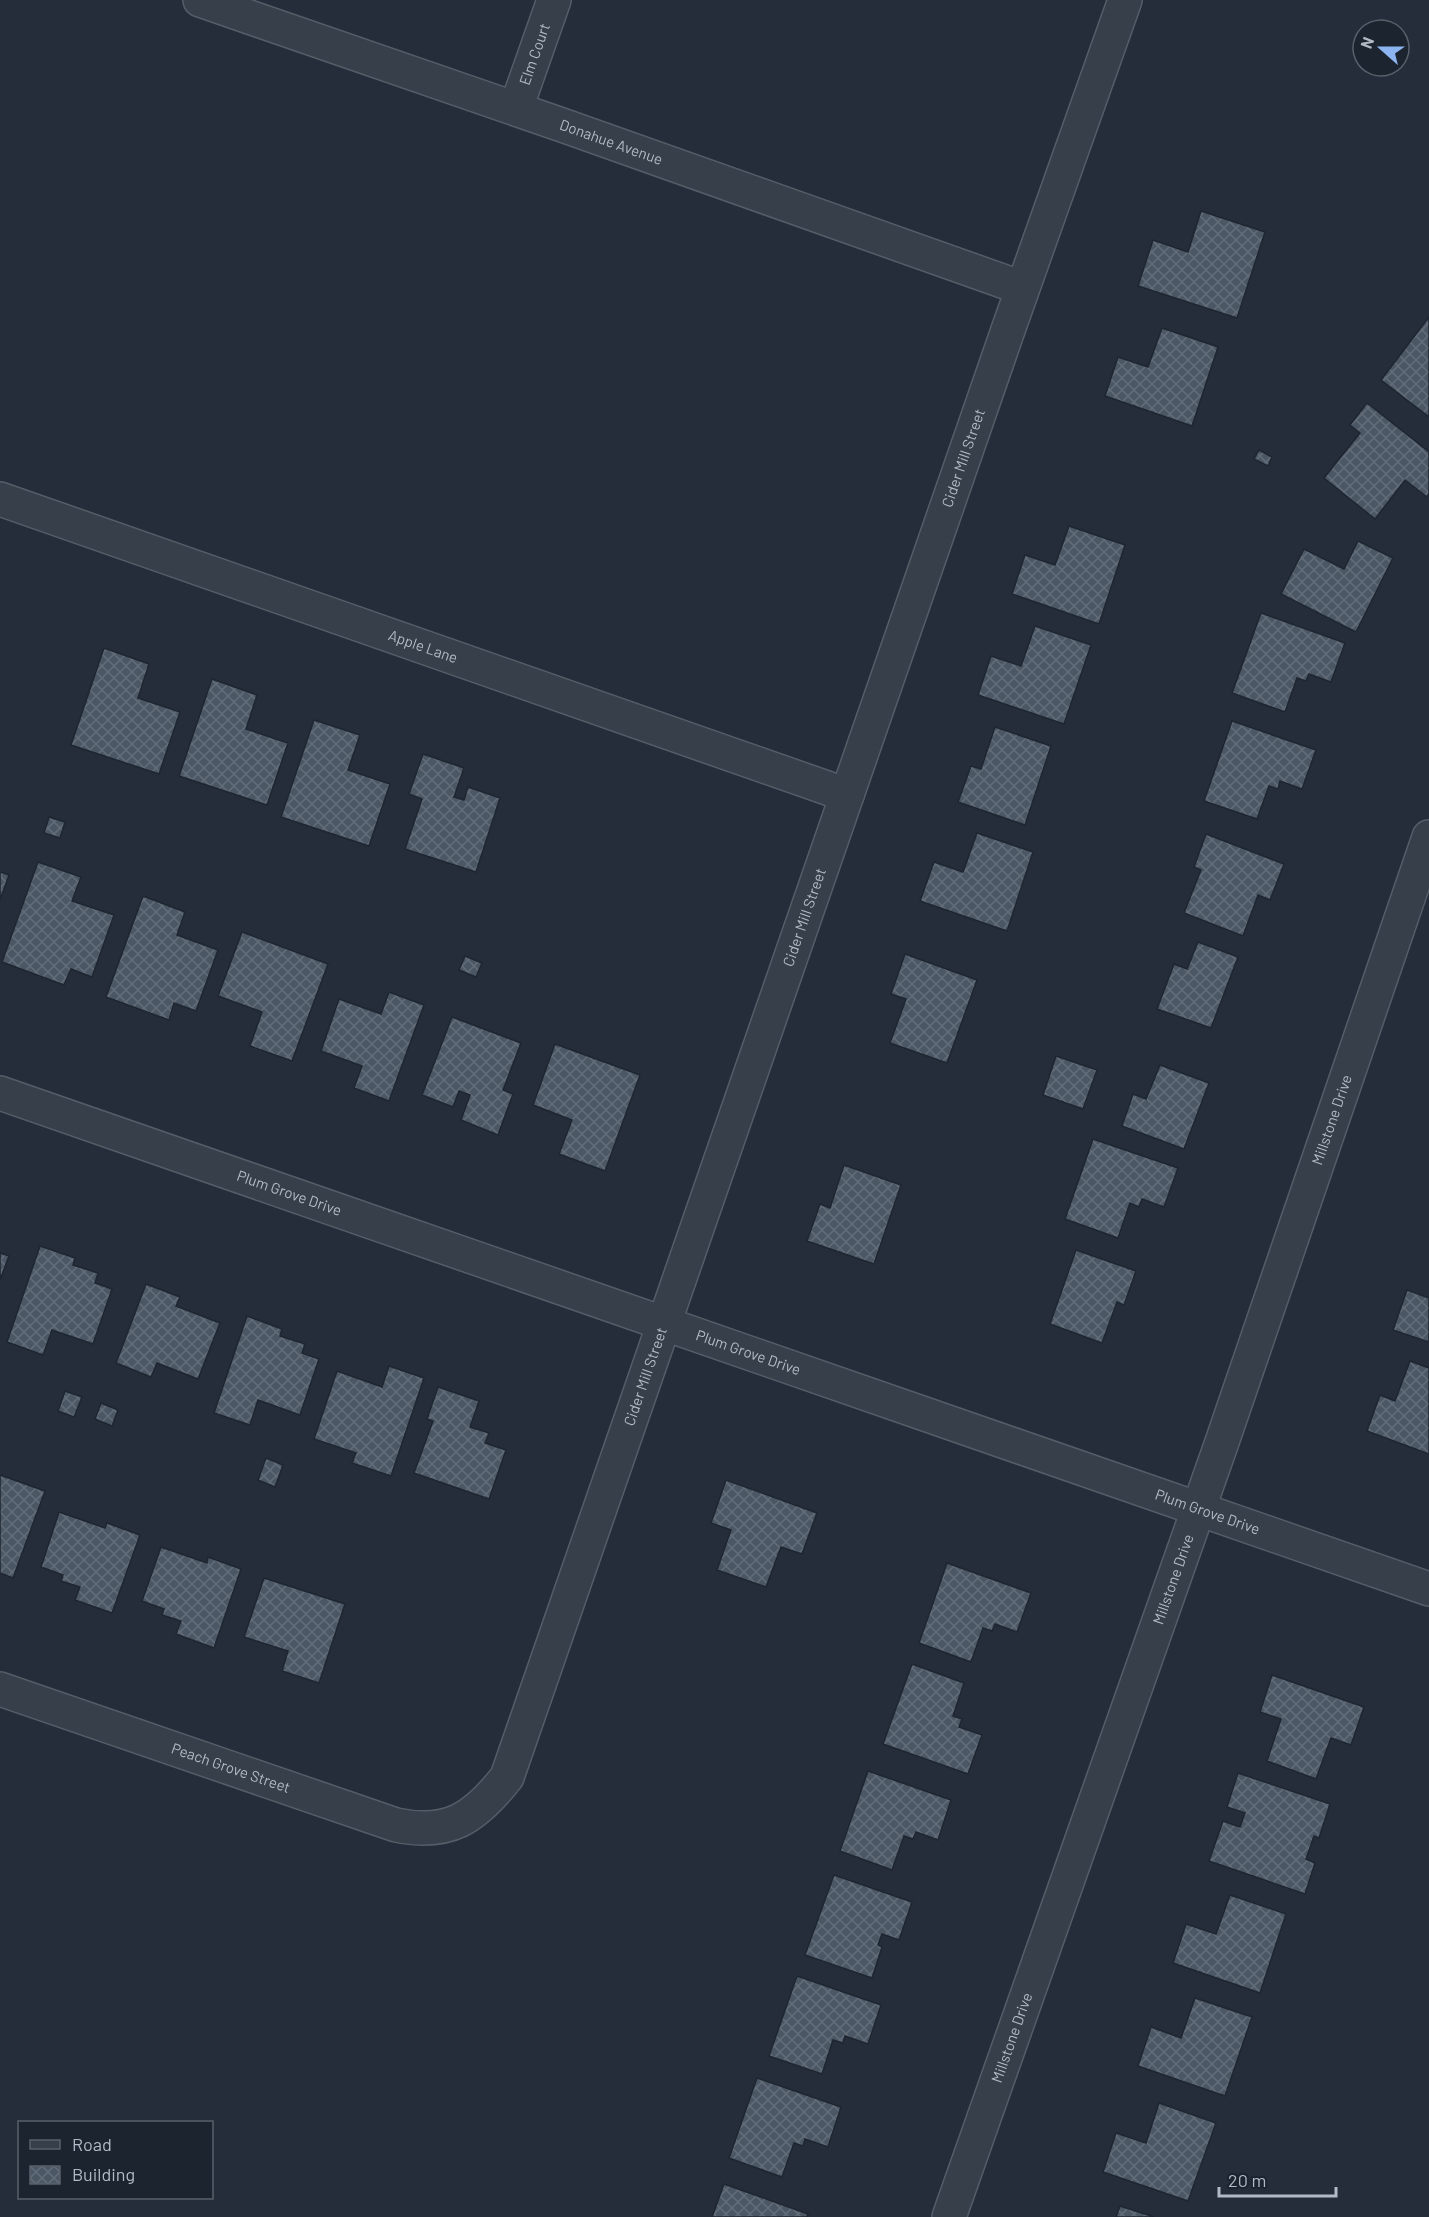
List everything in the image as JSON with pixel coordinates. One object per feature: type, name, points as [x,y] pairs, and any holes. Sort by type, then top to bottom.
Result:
[{"type":"street","name":"Donahue Avenue","points":[[200,0],[516,108],[1022,288]]},
{"type":"street","name":"Elm Court","points":[[516,108],[554,0]]},
{"type":"street","name":"Cider Mill Street","points":[[464,1820],[488,1802],[507,1777],[666,1324],[1022,288],[1125,0]]},
{"type":"street","name":"Apple Lane","points":[[0,500],[848,795]]},
{"type":"street","name":"Millstone Drive","points":[[950,2217],[1198,1509],[1429,837]]},
{"type":"street","name":"Plum Grove Drive","points":[[0,1093],[1429,1589]]},
{"type":"street","name":"Peach Grove Street","points":[[0,1689],[396,1825],[418,1830],[441,1828],[464,1820]]},
{"type":"building","points":[[1201,211],[1265,232],[1237,318],[1138,286],[1153,240],[1188,252]]},
{"type":"building","points":[[1429,317],[1429,417],[1381,380]]},
{"type":"building","points":[[1162,328],[1218,347],[1192,426],[1105,396],[1118,357],[1148,367]]},
{"type":"building","points":[[1367,403],[1429,452],[1429,494],[1427,497],[1405,480],[1375,519],[1324,478],[1360,433],[1350,425]]},
{"type":"building","points":[[1259,450],[1272,457],[1268,466],[1254,459]]},
{"type":"building","points":[[1069,526],[1125,545],[1099,624],[1012,594],[1025,555],[1055,565]]},
{"type":"building","points":[[1358,541],[1393,558],[1356,632],[1281,594],[1304,549],[1344,569]]},
{"type":"building","points":[[1261,613],[1345,643],[1331,682],[1309,674],[1306,681],[1297,678],[1285,712],[1232,693]]},
{"type":"building","points":[[1035,626],[1091,645],[1064,724],[978,695],[991,656],[1021,666]]},
{"type":"building","points":[[104,648],[149,664],[138,698],[180,712],[159,774],[71,745]]},
{"type":"building","points":[[212,679],[257,695],[246,729],[288,743],[267,805],[179,776]]},
{"type":"building","points":[[314,720],[360,735],[348,770],[390,784],[369,846],[281,817]]},
{"type":"building","points":[[1232,721],[1316,750],[1302,789],[1280,781],[1278,789],[1269,786],[1257,819],[1204,801]]},
{"type":"building","points":[[995,727],[1051,746],[1025,825],[958,802],[971,766],[981,769]]},
{"type":"building","points":[[423,754],[464,768],[454,797],[464,800],[468,787],[500,798],[476,872],[405,849],[422,799],[409,794]]},
{"type":"building","points":[[49,817],[65,822],[60,838],[44,833]]},
{"type":"building","points":[[977,833],[1033,852],[1007,931],[920,901],[934,862],[963,872]]},
{"type":"building","points":[[1206,834],[1284,864],[1270,900],[1258,895],[1243,936],[1184,913],[1201,870],[1194,867]]},
{"type":"building","points":[[38,862],[81,877],[72,901],[114,915],[92,977],[71,969],[64,985],[2,962]]},
{"type":"building","points":[[0,872],[9,875],[0,900]]},
{"type":"building","points":[[143,896],[185,912],[177,935],[218,950],[196,1011],[174,1003],[169,1020],[106,997]]},
{"type":"building","points":[[242,932],[328,964],[292,1061],[250,1046],[262,1012],[218,996]]},
{"type":"building","points":[[1198,942],[1238,957],[1211,1028],[1157,1009],[1174,964],[1187,969]]},
{"type":"building","points":[[905,954],[977,980],[947,1063],[890,1043],[906,999],[891,994]]},
{"type":"building","points":[[465,956],[482,963],[476,977],[459,970]]},
{"type":"building","points":[[389,992],[424,1005],[389,1101],[354,1088],[362,1066],[321,1051],[339,999],[381,1014]]},
{"type":"building","points":[[452,1017],[521,1043],[503,1090],[513,1094],[498,1135],[461,1120],[470,1095],[459,1091],[453,1107],[422,1095]]},
{"type":"building","points":[[555,1044],[640,1075],[605,1171],[559,1154],[572,1120],[533,1105]]},
{"type":"building","points":[[1056,1056],[1097,1070],[1083,1109],[1043,1095]]},
{"type":"building","points":[[1160,1065],[1209,1083],[1184,1149],[1122,1126],[1133,1094],[1146,1099]]},
{"type":"building","points":[[1093,1139],[1178,1168],[1164,1207],[1142,1199],[1139,1207],[1130,1203],[1118,1238],[1065,1219]]},
{"type":"building","points":[[844,1165],[901,1185],[874,1264],[807,1241],[820,1204],[830,1208]]},
{"type":"building","points":[[40,1246],[75,1258],[73,1265],[98,1273],[95,1283],[112,1289],[93,1344],[52,1330],[43,1355],[7,1342]]},
{"type":"building","points":[[1076,1250],[1136,1271],[1124,1305],[1117,1302],[1102,1343],[1050,1324]]},
{"type":"building","points":[[0,1253],[9,1256],[0,1280]]},
{"type":"building","points":[[146,1284],[180,1297],[176,1306],[220,1323],[198,1379],[157,1363],[151,1377],[116,1363]]},
{"type":"building","points":[[1407,1290],[1429,1298],[1429,1342],[1393,1330]]},
{"type":"building","points":[[247,1316],[282,1329],[280,1336],[305,1344],[302,1353],[319,1359],[300,1415],[258,1400],[250,1425],[214,1413]]},
{"type":"building","points":[[1410,1361],[1429,1368],[1429,1454],[1367,1431],[1380,1395],[1395,1401]]},
{"type":"building","points":[[389,1366],[424,1378],[391,1476],[352,1463],[356,1453],[314,1439],[337,1371],[382,1387]]},
{"type":"building","points":[[438,1387],[479,1401],[470,1427],[489,1433],[485,1443],[506,1450],[489,1499],[414,1473],[433,1421],[427,1419]]},
{"type":"building","points":[[65,1391],[82,1397],[74,1417],[58,1411]]},
{"type":"building","points":[[101,1403],[118,1410],[112,1426],[95,1419]]},
{"type":"building","points":[[266,1458],[283,1465],[275,1487],[258,1480]]},
{"type":"building","points":[[0,1475],[45,1491],[13,1578],[0,1573]]},
{"type":"building","points":[[726,1480],[817,1513],[802,1554],[781,1547],[766,1587],[717,1570],[731,1530],[711,1523]]},
{"type":"building","points":[[59,1512],[105,1528],[107,1523],[140,1535],[112,1613],[75,1600],[80,1587],[61,1581],[63,1575],[41,1567]]},
{"type":"building","points":[[161,1547],[207,1563],[208,1557],[241,1569],[214,1648],[176,1634],[181,1621],[162,1615],[164,1609],[142,1601]]},
{"type":"building","points":[[947,1563],[1031,1593],[1017,1632],[995,1624],[992,1631],[983,1628],[971,1662],[919,1643]]},
{"type":"building","points":[[264,1578],[345,1604],[319,1683],[282,1671],[288,1651],[244,1637]]},
{"type":"building","points":[[912,1664],[964,1683],[953,1716],[962,1719],[959,1727],[982,1735],[968,1774],[883,1744]]},
{"type":"building","points":[[1272,1675],[1364,1707],[1351,1745],[1331,1738],[1316,1779],[1267,1761],[1281,1719],[1260,1712]]},
{"type":"building","points":[[868,1771],[951,1800],[938,1840],[916,1832],[913,1839],[904,1836],[892,1870],[840,1851]]},
{"type":"building","points":[[1238,1773],[1330,1804],[1319,1838],[1314,1836],[1306,1859],[1315,1863],[1305,1894],[1209,1861],[1223,1821],[1240,1827],[1245,1813],[1227,1807]]},
{"type":"building","points":[[834,1875],[912,1902],[899,1940],[882,1934],[878,1945],[882,1947],[872,1978],[805,1955]]},
{"type":"building","points":[[1230,1895],[1286,1914],[1260,1993],[1173,1963],[1186,1924],[1216,1934]]},
{"type":"building","points":[[797,1976],[881,2005],[868,2044],[845,2036],[843,2043],[833,2040],[822,2074],[769,2056]]},
{"type":"building","points":[[1195,1998],[1252,2017],[1225,2096],[1138,2066],[1151,2027],[1181,2038]]},
{"type":"building","points":[[757,2078],[841,2107],[828,2147],[805,2139],[803,2146],[794,2143],[782,2177],[729,2158]]},
{"type":"building","points":[[1159,2103],[1216,2123],[1188,2201],[1103,2172],[1116,2133],[1146,2143]]},
{"type":"building","points":[[724,2184],[808,2214],[807,2217],[712,2217]]},
{"type":"building","points":[[1120,2206],[1154,2217],[1116,2217]]}]
